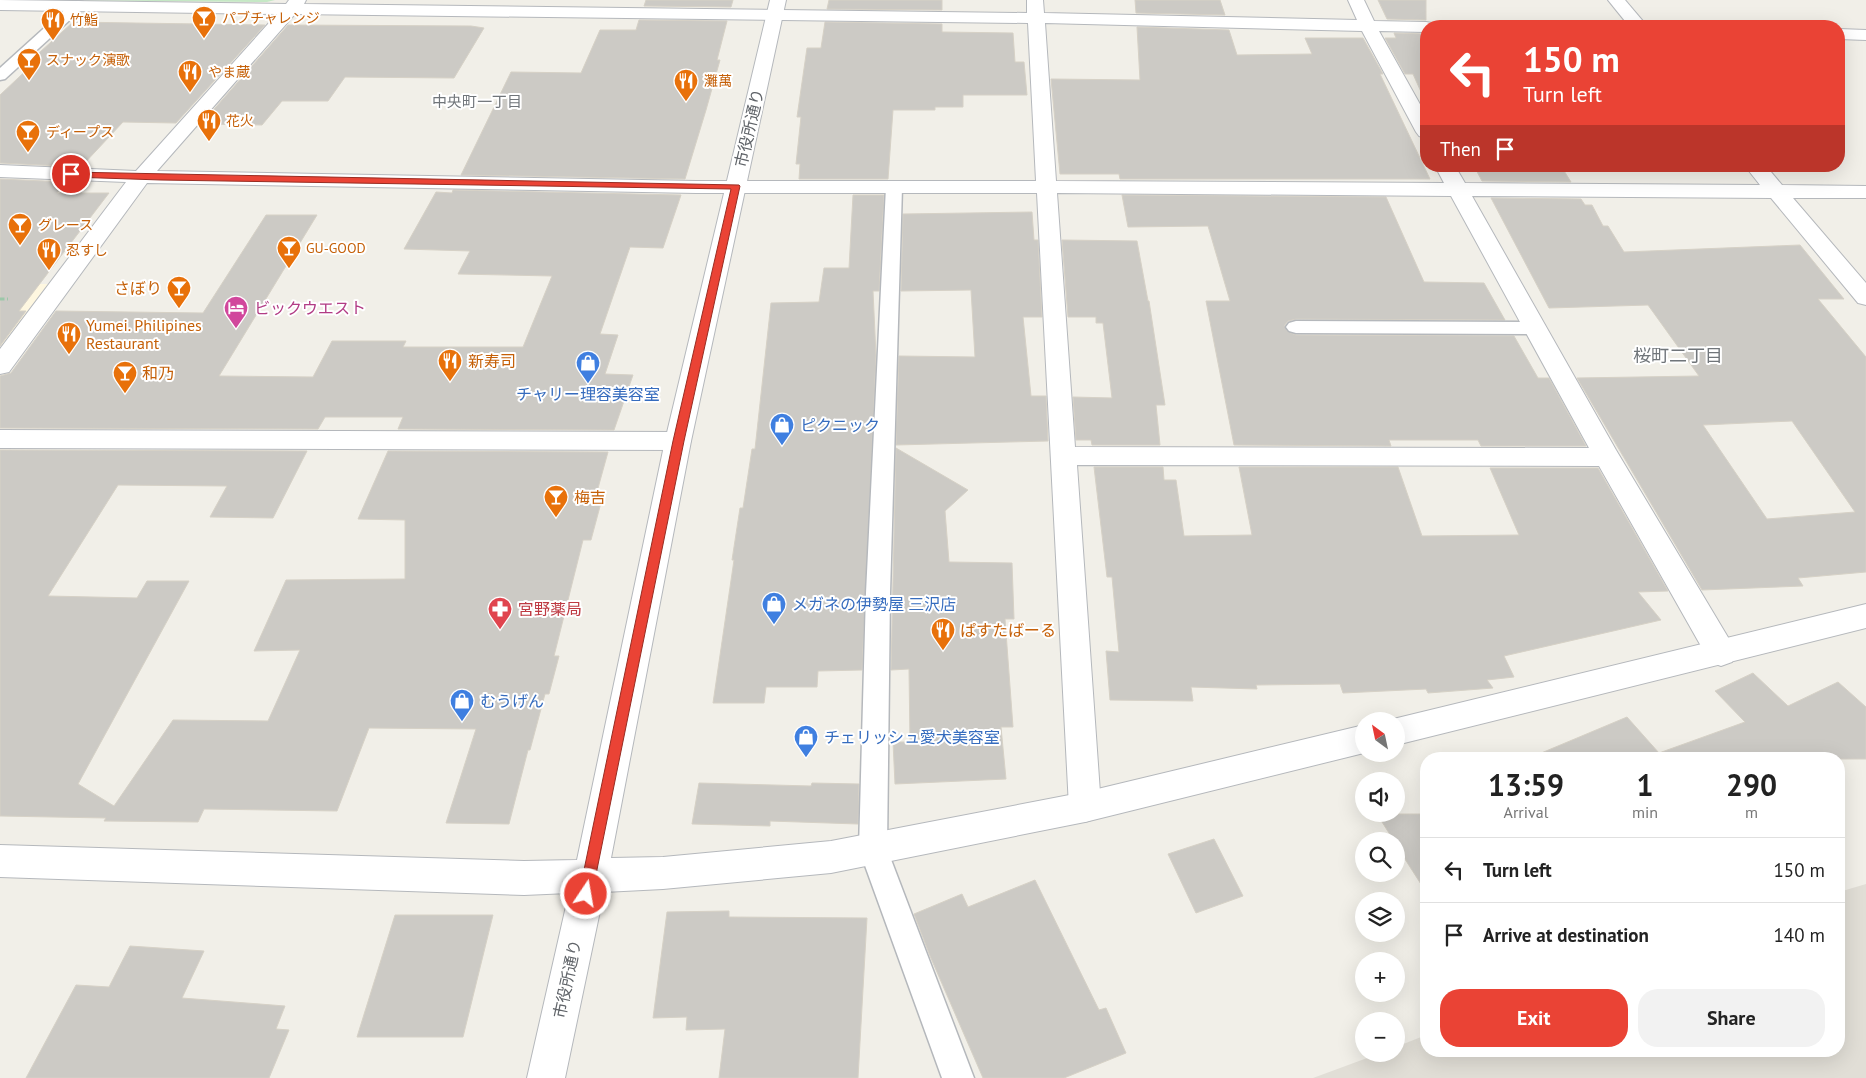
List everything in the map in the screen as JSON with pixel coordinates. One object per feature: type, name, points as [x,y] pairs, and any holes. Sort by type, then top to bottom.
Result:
[{"type":"street","points":[[1356,0],[1368,26],[1420,121]]},
{"type":"street","points":[[1616,0],[1633,20]]},
{"type":"street","points":[[0,4],[33,2],[78,5],[294,4],[1035,9],[1368,26],[1420,27]]},
{"type":"street","points":[[0,366],[142,177],[294,4]]},
{"type":"street","name":"市役所通り","points":[[546,1078],[590,877],[678,441],[776,8]]},
{"type":"street","points":[[1035,9],[1085,807]]},
{"type":"street","points":[[1845,34],[1866,35]]},
{"type":"street","points":[[0,171],[142,177],[736,186],[1866,192]]},
{"type":"street","points":[[1448,172],[1607,456],[1721,653]]},
{"type":"street","points":[[1760,172],[1866,298]]},
{"type":"street","points":[[0,439],[678,441]]},
{"type":"street","points":[[1063,456],[1607,456]]},
{"type":"street","points":[[1405,730],[1866,616]]},
{"type":"street","points":[[0,861],[524,878],[663,873],[831,857],[1085,807],[1355,741]]},
{"type":"lane","points":[[0,76],[78,5]]},
{"type":"lane","points":[[894,187],[878,593],[873,849],[958,1078]]},
{"type":"lane","points":[[1296,327],[1535,328]]},
{"type":"shaded area","points":[[0,284],[52,284],[5,345],[0,346]]},
{"type":"shaded area","points":[[1866,884],[1866,1078],[1313,1078],[1356,1062],[1405,1062],[1405,1043],[1420,1037],[1420,1057],[1845,1057],[1845,890]]},
{"type":"green space","points":[[58,0],[275,0],[267,2]]},
{"type":"building","points":[[646,0],[733,0],[731,7],[644,6]]},
{"type":"building","points":[[829,0],[942,0],[942,10],[827,9]]},
{"type":"building","points":[[1135,0],[1220,0],[1225,15],[1136,13]]},
{"type":"building","points":[[1378,0],[1426,0],[1426,20],[1387,19]]},
{"type":"building","points":[[639,20],[727,21],[717,60],[720,60],[685,179],[461,175],[511,72],[581,73],[600,30],[636,30]]},
{"type":"building","points":[[73,22],[265,25],[176,123],[123,122],[81,167],[0,163],[0,95],[35,62],[29,62]]},
{"type":"building","points":[[825,22],[942,24],[942,32],[1013,33],[1015,62],[1024,62],[1027,95],[963,95],[963,107],[935,107],[935,110],[893,110],[888,179],[799,179],[800,164],[796,164],[801,117],[797,117],[807,48],[821,48]]},
{"type":"building","points":[[288,25],[471,26],[484,28],[454,78],[345,77],[328,101],[282,101],[262,125],[201,124]]},
{"type":"building","points":[[1137,27],[1229,30],[1237,55],[1312,54],[1305,38],[1363,38],[1383,74],[1380,74],[1420,158],[1420,172],[1427,172],[1430,179],[1120,179],[1119,174],[1060,174],[1051,79],[1140,80]]},
{"type":"building","points":[[1394,33],[1420,34],[1420,90],[1413,74],[1405,74],[1385,38],[1396,38]]},
{"type":"building","points":[[1477,172],[1565,172],[1571,182],[1482,181]]},
{"type":"building","points":[[0,179],[67,182],[57,193],[109,193],[19,311],[26,311],[0,346]]},
{"type":"building","points":[[453,190],[681,195],[663,248],[630,247],[600,334],[618,335],[605,374],[633,375],[614,430],[398,429],[403,417],[325,417],[318,429],[0,428],[0,376],[11,373],[56,311],[203,313],[266,215],[317,215],[219,376],[313,377],[332,341],[406,341],[403,347],[523,347],[552,276],[458,274],[470,251],[404,249],[436,192],[452,193]]},
{"type":"building","points":[[853,195],[884,195],[879,291],[873,291],[876,356],[862,670],[818,671],[817,687],[766,687],[764,703],[713,703],[740,508],[743,508],[752,449],[755,449],[771,303],[819,302],[824,268],[849,268]]},
{"type":"building","points":[[1122,195],[1386,197],[1424,282],[1484,283],[1505,320],[1296,319],[1288,321],[1284,326],[1288,332],[1296,335],[1514,336],[1538,378],[1549,378],[1586,446],[1481,446],[1478,440],[1389,440],[1391,446],[1234,445],[1206,301],[1230,301],[1208,226],[1128,227]]},
{"type":"building","points":[[1491,198],[1581,199],[1585,205],[1592,205],[1603,226],[1608,226],[1624,252],[1800,245],[1844,299],[1818,299],[1866,357],[1866,572],[1798,578],[1803,586],[1702,590],[1577,378],[1699,376],[1648,305],[1549,308]],"holes":[[[1792,421],[1855,512],[1767,519],[1703,425]]]},
{"type":"building","points":[[1032,212],[1034,240],[1038,240],[1042,317],[1023,317],[1031,396],[1046,396],[1048,441],[896,445],[899,356],[975,357],[971,290],[901,291],[903,214]]},
{"type":"building","points":[[1062,240],[1137,241],[1149,301],[1165,405],[1156,405],[1160,445],[1092,445],[1091,440],[1076,440],[1073,397],[1112,398],[1103,323],[1096,323],[1096,317],[1068,317]]},
{"type":"building","points":[[896,448],[968,490],[945,511],[949,562],[1012,563],[1014,619],[1005,619],[1013,727],[1001,727],[1006,779],[895,784],[893,742],[910,742],[909,669],[891,670]]},
{"type":"building","points":[[0,450],[307,451],[273,518],[210,517],[227,486],[118,485],[48,596],[137,598],[147,581],[189,581],[78,784],[114,806],[173,720],[268,721],[300,650],[254,651],[286,580],[405,579],[405,520],[358,519],[388,451],[608,452],[595,499],[602,499],[591,540],[583,540],[554,656],[559,656],[549,694],[545,694],[530,750],[528,750],[509,824],[446,823],[476,729],[369,728],[337,811],[204,809],[198,822],[104,821],[106,818],[0,816]]},
{"type":"building","points":[[1094,467],[1163,467],[1164,480],[1176,480],[1184,536],[1252,535],[1239,467],[1398,467],[1422,536],[1519,535],[1490,468],[1598,468],[1668,591],[1638,592],[1661,620],[1504,656],[1514,677],[1487,680],[1493,688],[1428,693],[1426,689],[1343,693],[1340,684],[1256,685],[1257,689],[1191,687],[1193,701],[1110,700],[1106,651],[1119,652],[1112,577],[1107,577]]},
{"type":"building","points":[[1753,673],[1788,706],[1838,682],[1866,707],[1866,759],[1845,759],[1845,752],[1662,752],[1745,722],[1715,691]]},
{"type":"building","points":[[1627,717],[1658,752],[1544,752]]},
{"type":"building","points":[[699,783],[811,786],[812,783],[859,784],[858,824],[770,821],[770,826],[692,824]]},
{"type":"building","points":[[1405,814],[1420,814],[1420,883],[1405,859],[1405,832],[1388,832],[1382,822],[1405,822]]},
{"type":"building","points":[[1214,839],[1243,896],[1196,913],[1168,854]]},
{"type":"building","points":[[1035,880],[1099,1010],[1106,1008],[1126,1053],[1064,1078],[983,1078],[930,956],[914,914],[962,894],[968,907]]},
{"type":"building","points":[[729,911],[729,917],[867,918],[858,1078],[719,1078],[725,1029],[686,1030],[687,1017],[653,1018],[667,912]]},
{"type":"building","points":[[395,915],[493,915],[463,1037],[357,1037]]},
{"type":"building","points":[[130,946],[204,951],[182,998],[285,1006],[276,1029],[289,1030],[269,1078],[26,1078],[76,985],[109,987]]},
{"type":"place","name":"パブチャレンジ","points":[[204,39]]},
{"type":"place","name":"竹鮨","points":[[53,41]]},
{"type":"place","name":"スナック演歌","points":[[29,81]]},
{"type":"place","name":"やま蔵","points":[[190,93]]},
{"type":"place","name":"灘萬","points":[[686,102]]},
{"type":"place","name":"花火","points":[[209,142]]},
{"type":"place","name":"ディープス","points":[[28,153]]},
{"type":"place","name":"グレース","points":[[20,246]]},
{"type":"place","name":"GU-GOOD","points":[[289,269]]},
{"type":"place","name":"忍すし","points":[[49,271]]},
{"type":"place","name":"さぼり","points":[[179,309]]},
{"type":"place","name":"ビックウエスト","points":[[236,329]]},
{"type":"place","name":"Yumei. Philipines Restaurant","points":[[69,355]]},
{"type":"place","name":"新寿司","points":[[450,382]]},
{"type":"place","name":"チャリー理容美容室","points":[[588,384]]},
{"type":"place","name":"和乃","points":[[125,394]]},
{"type":"place","name":"ピクニック","points":[[782,446]]},
{"type":"place","name":"梅吉","points":[[556,518]]},
{"type":"place","name":"メガネの伊勢屋 三沢店","points":[[774,625]]},
{"type":"place","name":"宮野薬局","points":[[500,630]]},
{"type":"place","name":"ぱすたばーる","points":[[943,651]]},
{"type":"place","name":"むうげん","points":[[462,722]]},
{"type":"place","name":"チェリッシュ愛犬美容室","points":[[806,758]]},
{"type":"district","name":"中央町一丁目","points":[[477,101]]},
{"type":"district","name":"桜町二丁目","points":[[1678,355]]},
{"type":"route","points":[[71,174],[161,178],[696,187],[736,186],[678,441],[586,894]]}]
